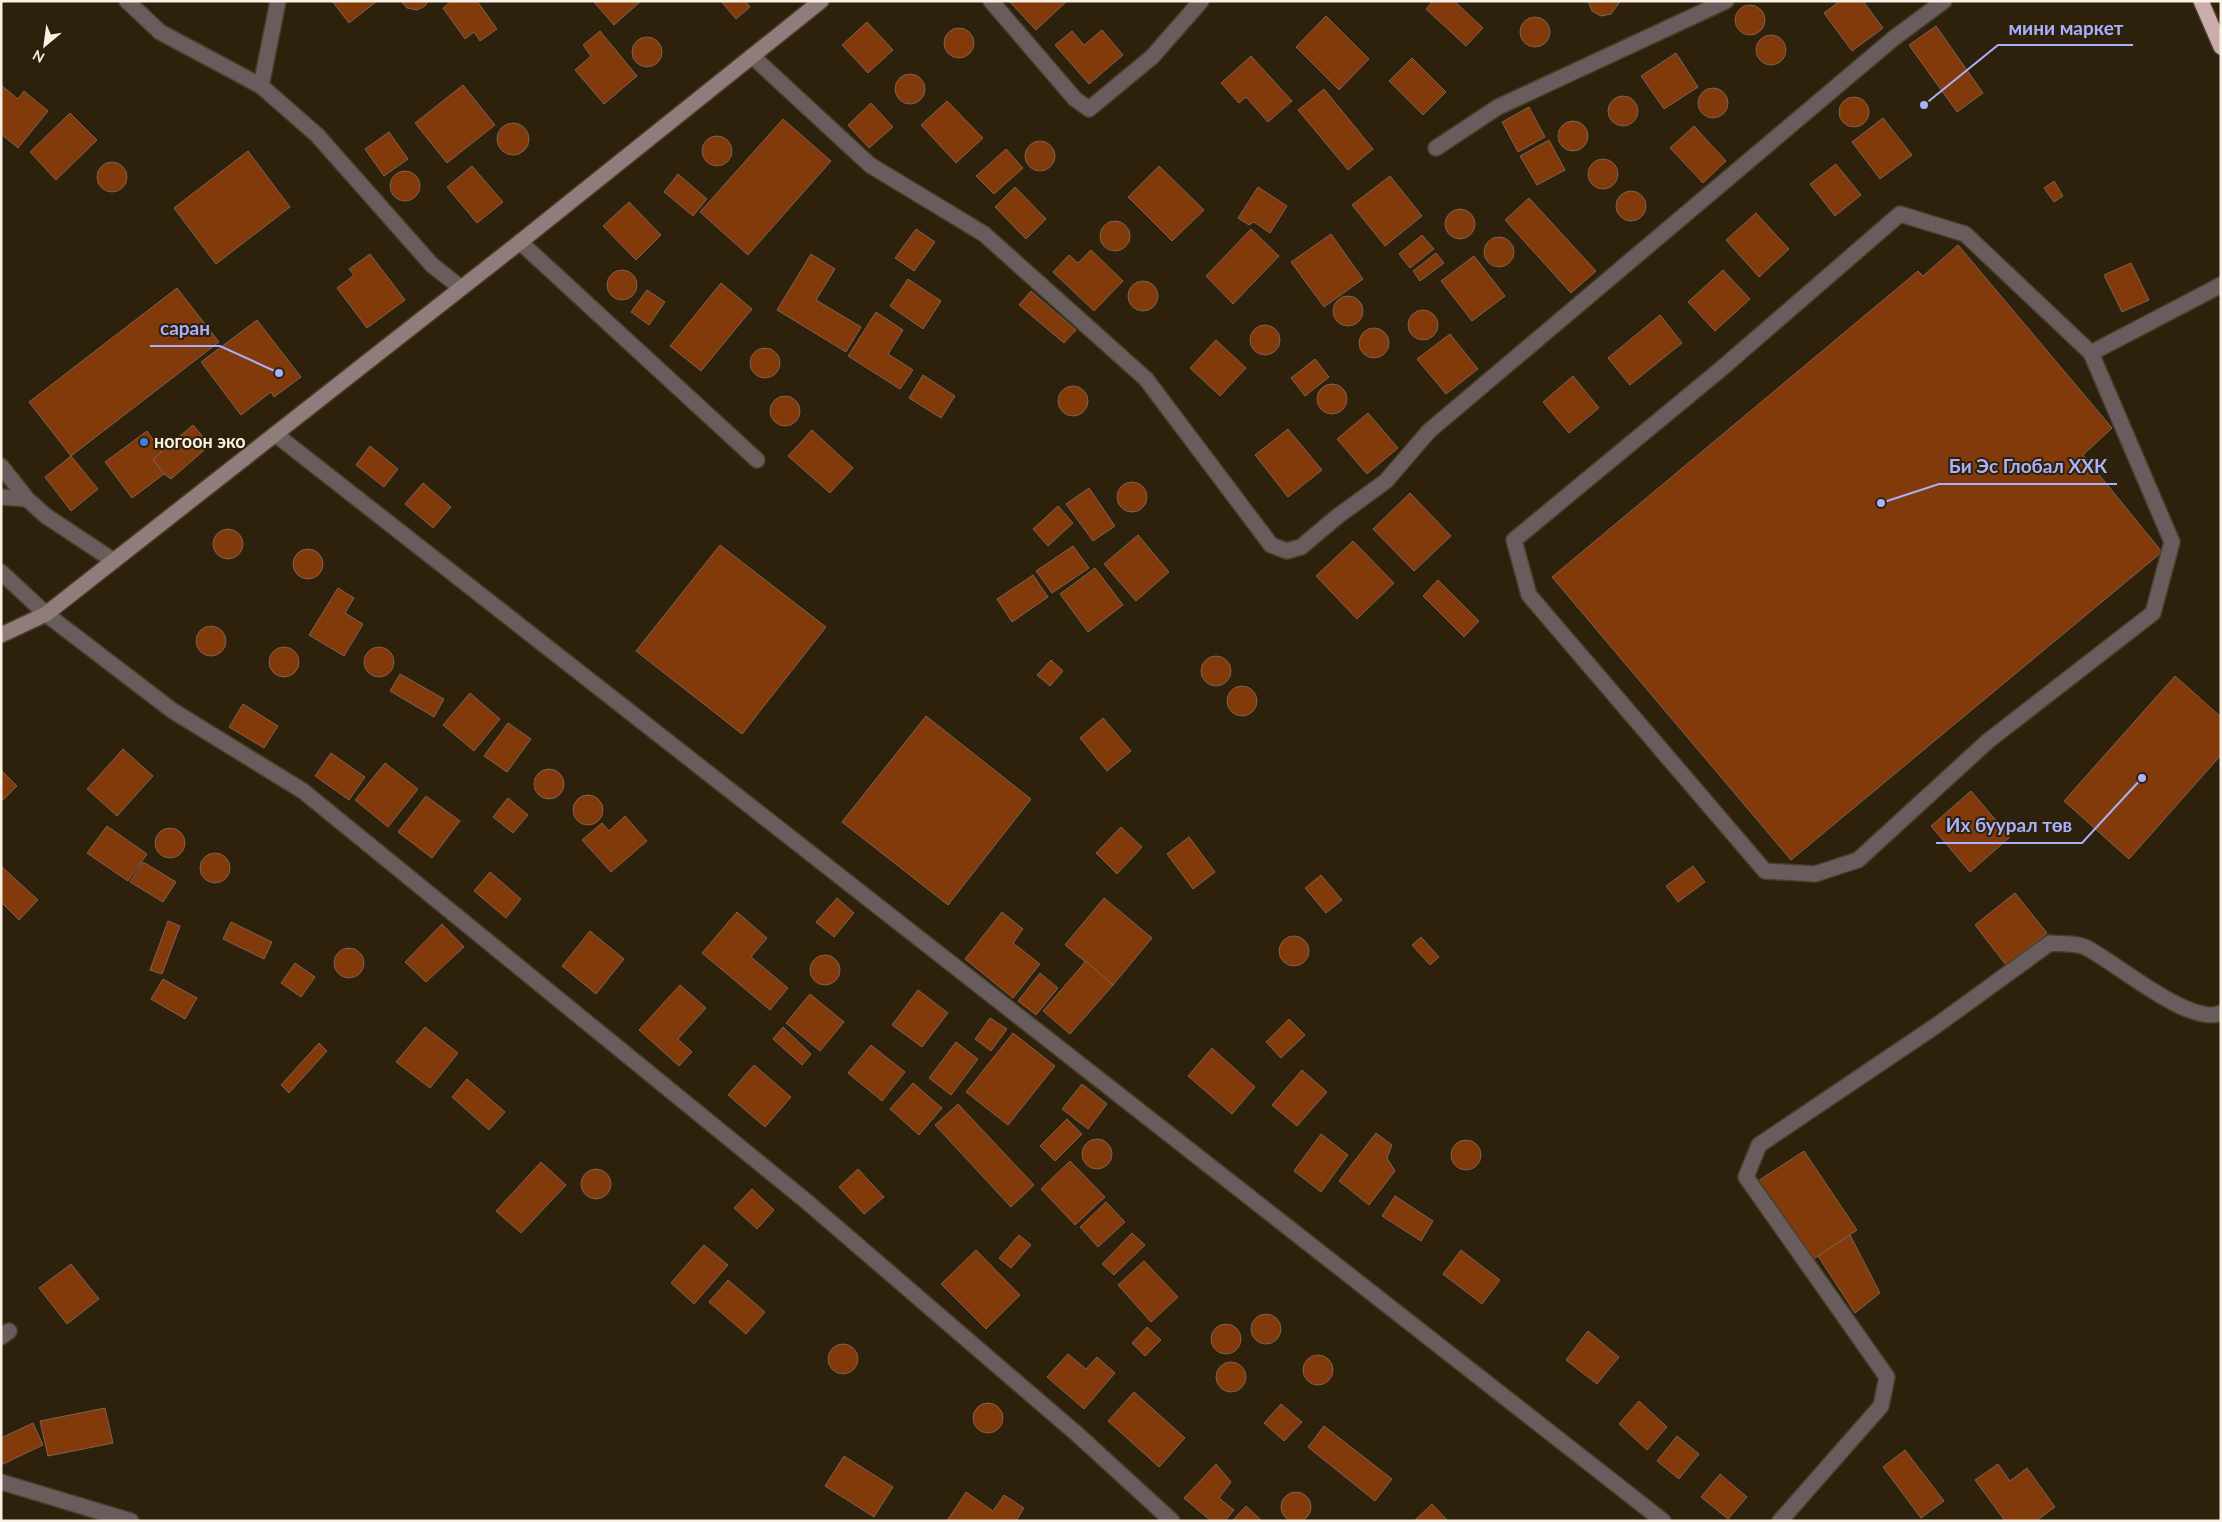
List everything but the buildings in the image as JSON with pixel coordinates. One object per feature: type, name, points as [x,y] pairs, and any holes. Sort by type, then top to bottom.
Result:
[{"type":"highway","points":[[2202,1],[2221,47]]},
{"type":"street","points":[[127,1],[160,32],[261,86],[317,135],[432,266],[461,288]]},
{"type":"street","points":[[261,86],[278,1]]},
{"type":"street","points":[[1,635],[46,614],[520,242],[821,1]]},
{"type":"street","points":[[991,1],[1075,99],[1089,109],[1152,57],[1202,1]]},
{"type":"street","points":[[1436,148],[1498,106],[1726,1]]},
{"type":"street","points":[[752,56],[870,165],[984,234],[1146,379],[1271,545],[1287,551],[1301,548],[1338,516],[1386,481],[1428,431],[1894,38],[1944,1]]},
{"type":"street","points":[[1900,214],[1965,234],[2091,353],[2172,542],[2154,613],[1988,741],[1858,860],[1814,874],[1765,871],[1529,595],[1514,540],[1721,369],[1900,214]]},
{"type":"street","points":[[520,242],[757,460]]},
{"type":"street","points":[[2091,353],[2221,285]]},
{"type":"street","points":[[275,434],[1663,1521]]},
{"type":"street","points":[[1,466],[27,500],[46,516],[114,560]]},
{"type":"street","points":[[1,497],[27,500]]},
{"type":"street","points":[[1,572],[46,614],[173,711],[303,791],[806,1201],[1077,1434],[1172,1521]]},
{"type":"street","points":[[1780,1521],[1881,1406],[1887,1377],[1746,1177],[1759,1145],[1937,1025],[2050,943],[2083,946],[2182,1009],[2215,1015],[2221,1013]]},
{"type":"street","points":[[1,1482],[131,1521]]},
{"type":"place","name":"мини маркет","points":[[1924,105]]},
{"type":"place","name":"саран","points":[[279,373]]},
{"type":"place","name":"ногоон эко","points":[[144,442]]},
{"type":"place","name":"Би Эс Глобал ХХК","points":[[1881,503]]},
{"type":"place","name":"Их буурал төв","points":[[2142,778]]}]
